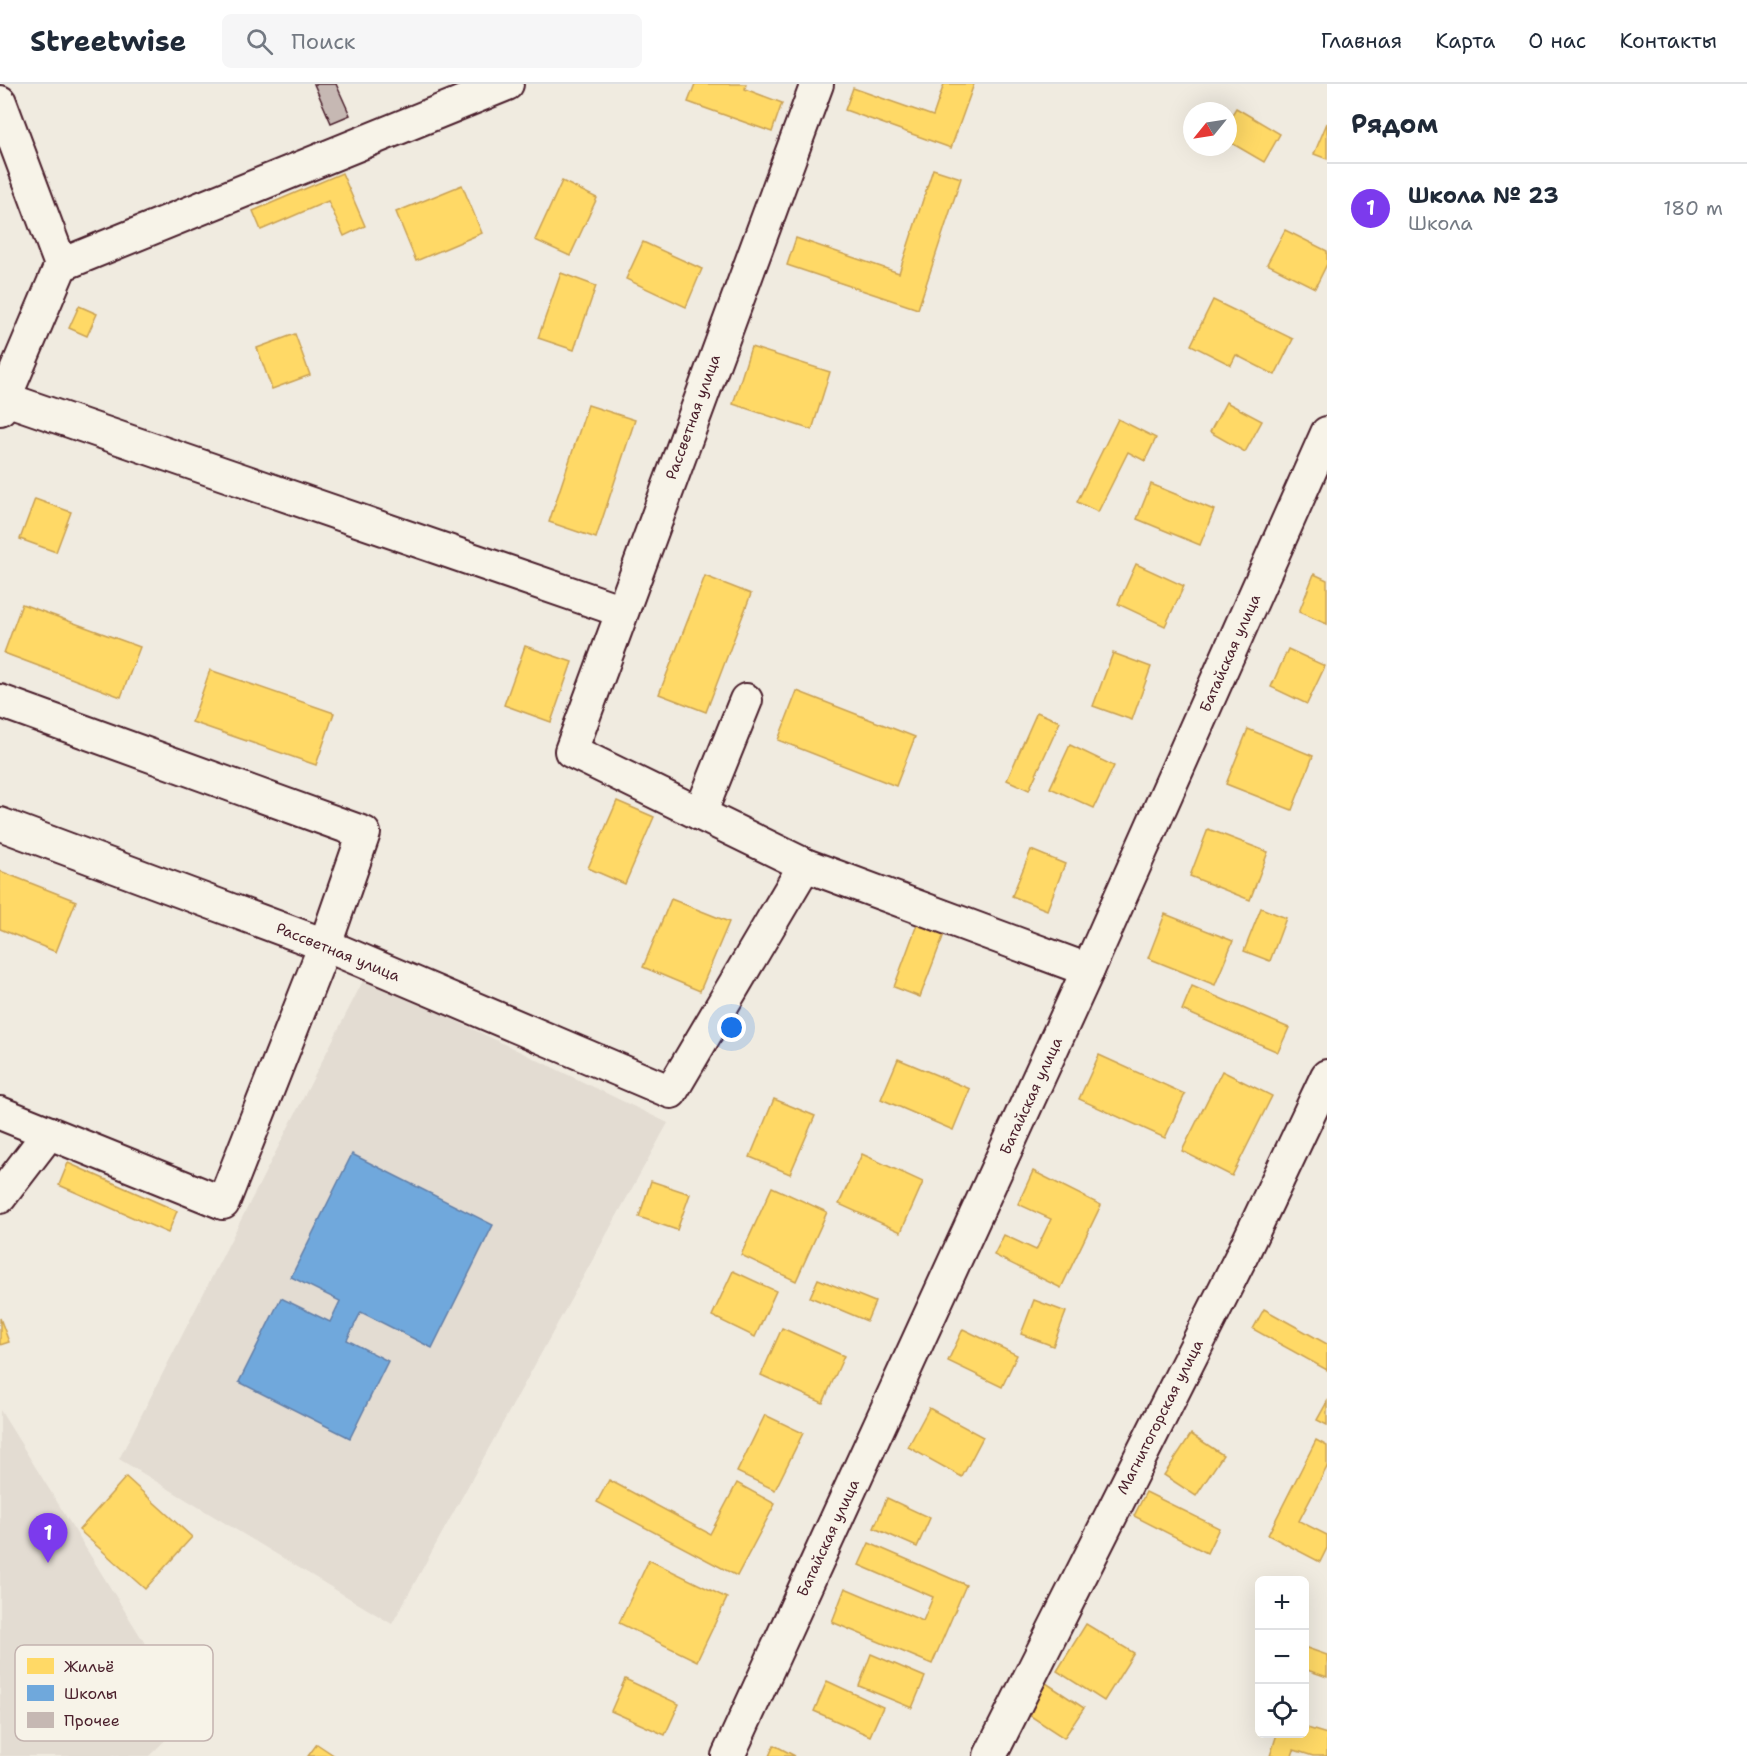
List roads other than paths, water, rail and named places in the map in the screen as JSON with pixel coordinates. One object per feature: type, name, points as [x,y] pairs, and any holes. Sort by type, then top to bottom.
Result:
[{"type":"street","points":[[0,94],[10,84]]},
{"type":"street","points":[[61,265],[507,84]]},
{"type":"street","name":"Рассветная улица","points":[[700,814],[571,751],[817,84]]},
{"type":"street","points":[[0,102],[61,265],[1,402],[622,611]]},
{"type":"street","name":"Батайская улица","points":[[728,1756],[1088,970],[1327,433]]},
{"type":"street","points":[[746,700],[700,814],[805,865],[1088,970]]},
{"type":"street","points":[[0,701],[364,833],[325,945],[223,1203],[0,1113]]},
{"type":"street","name":"Рассветная улица","points":[[0,824],[325,945],[671,1092],[805,865]]},
{"type":"street","name":"Магнитогорская улица","points":[[990,1756],[1244,1251],[1327,1076]]},
{"type":"street","points":[[0,1197],[49,1133]]},
{"type":"place","name":"Школа № 23","points":[[48,1563]]}]
